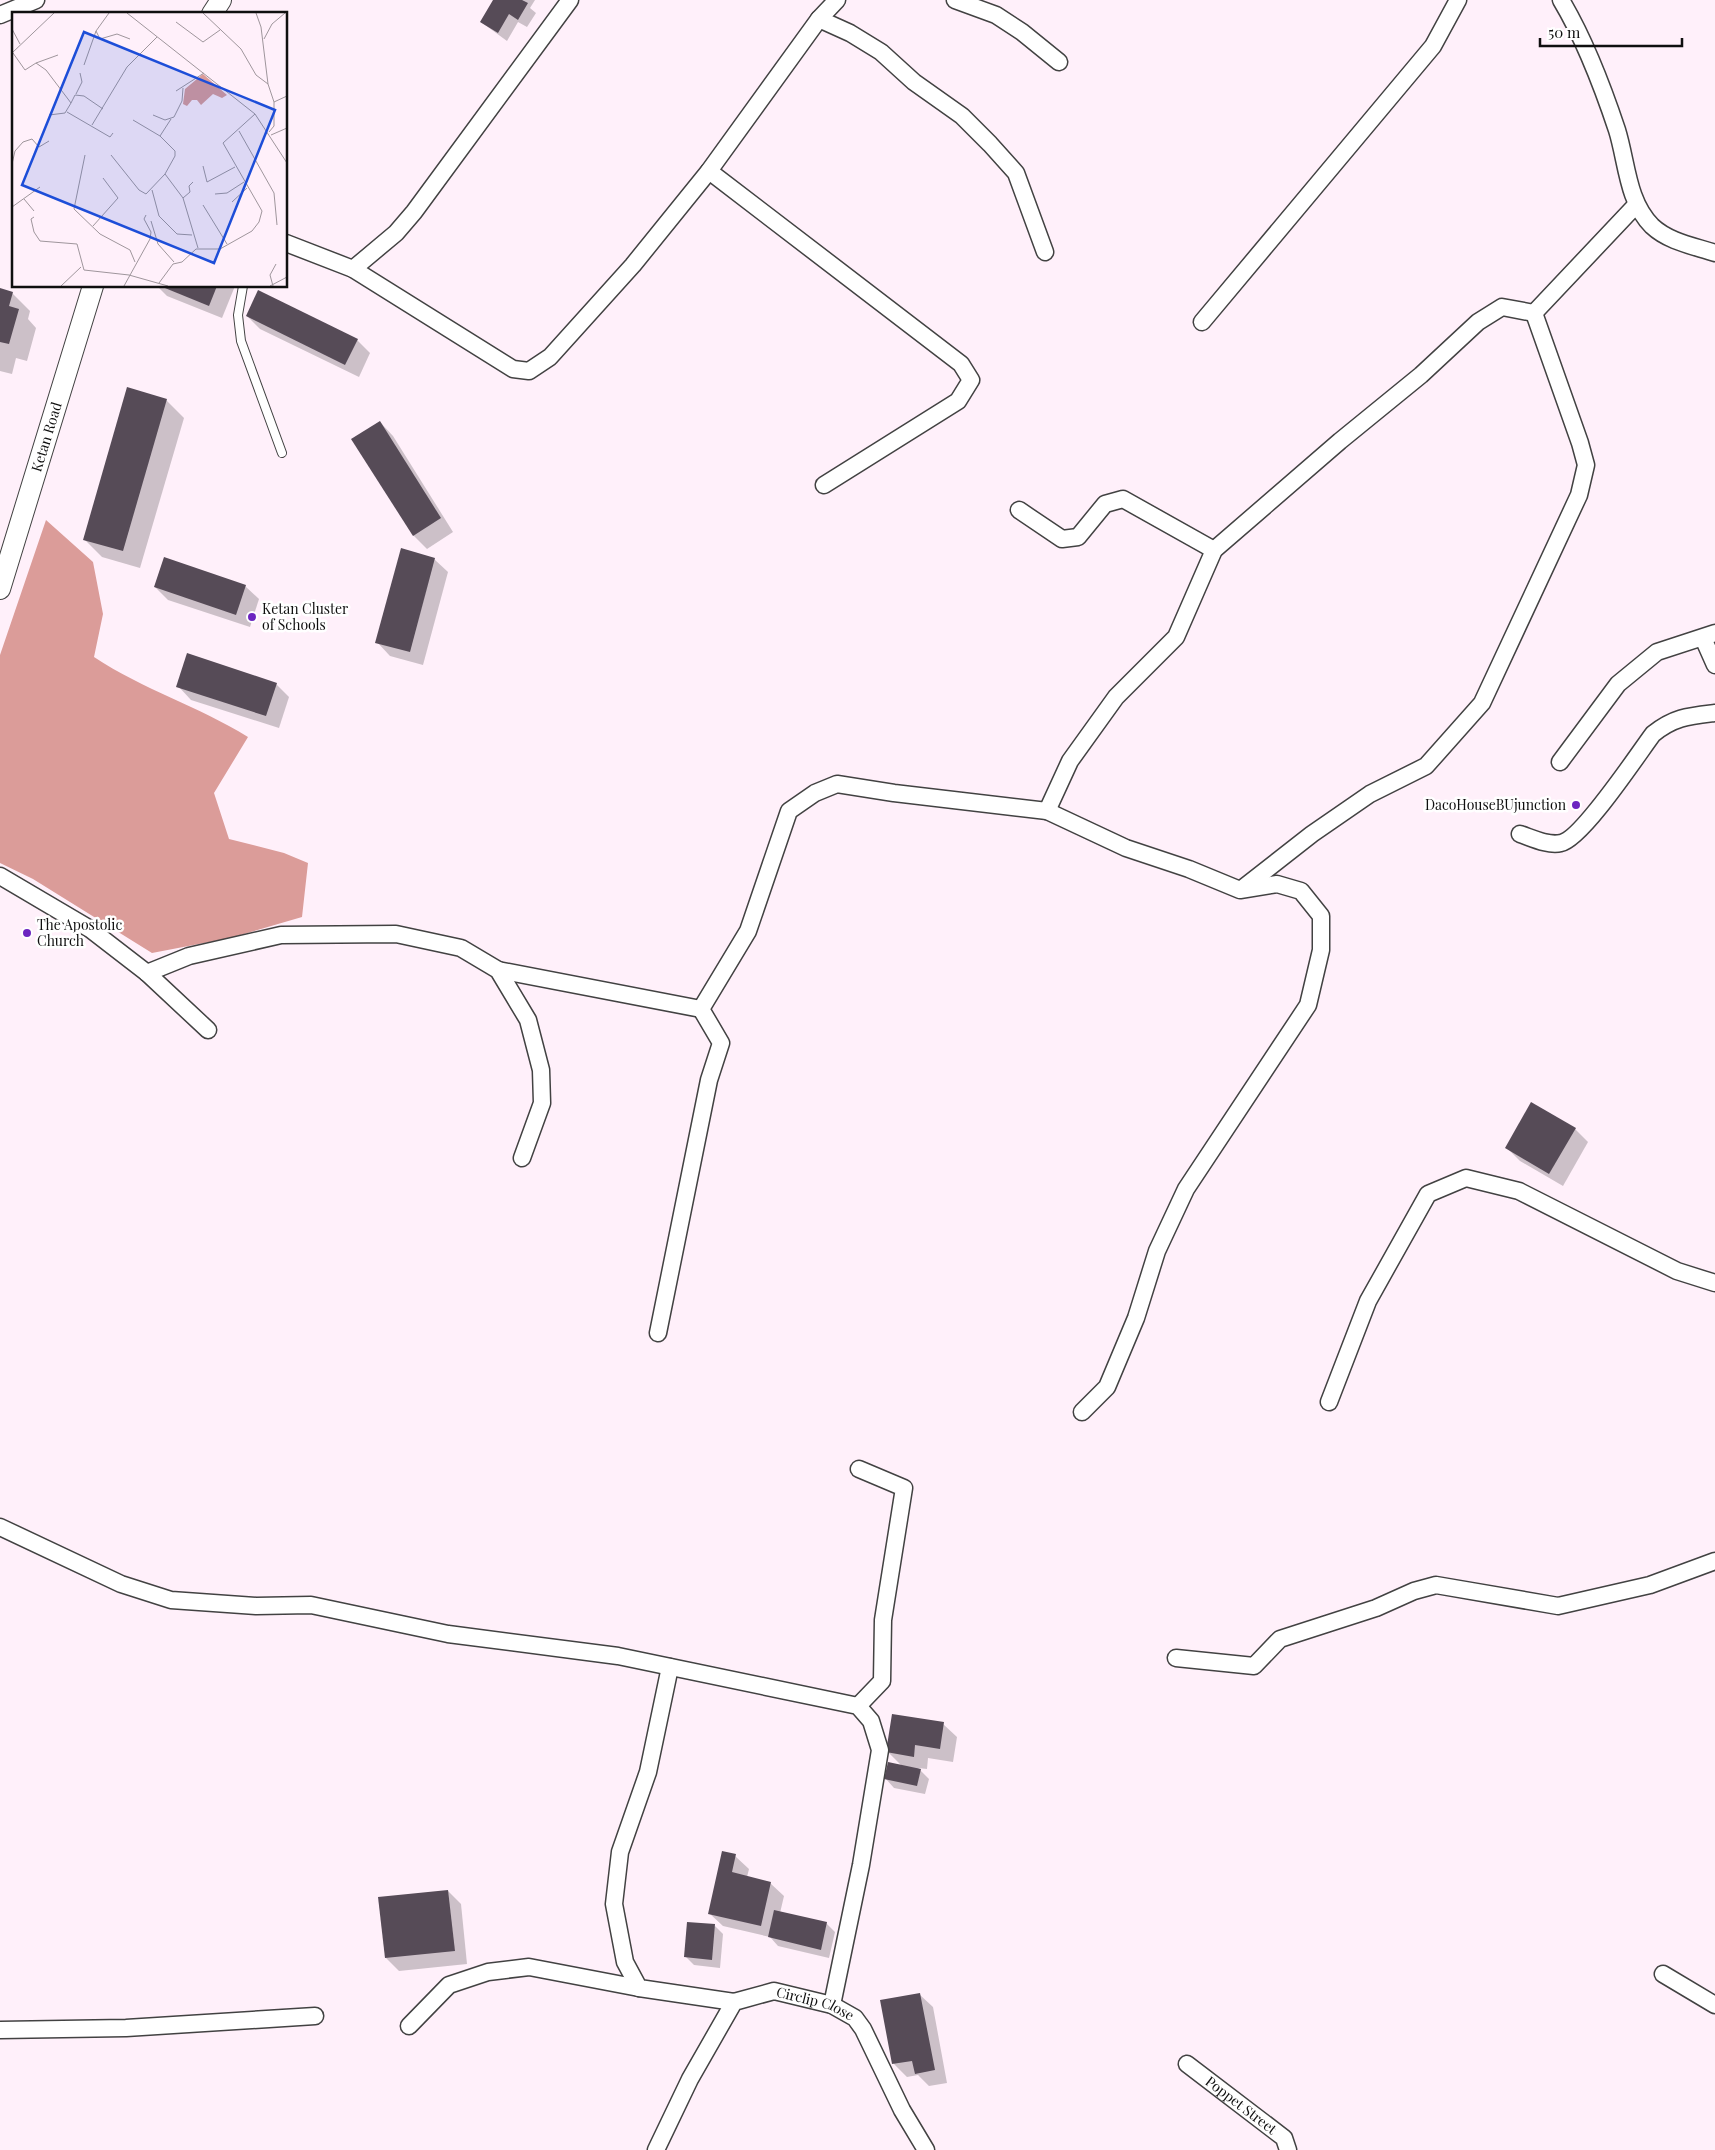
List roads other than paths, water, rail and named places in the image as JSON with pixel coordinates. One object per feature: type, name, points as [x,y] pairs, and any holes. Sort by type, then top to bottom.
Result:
[{"type":"street","points":[[0,15],[36,0]]},
{"type":"street","points":[[213,12],[221,0]]},
{"type":"street","points":[[353,269],[396,233],[414,212],[570,0]]},
{"type":"street","points":[[288,244],[353,269],[513,369],[529,371],[550,357],[633,264],[709,171],[819,19],[837,0]]},
{"type":"street","points":[[955,0],[996,15],[1022,32],[1059,62]]},
{"type":"street","points":[[1202,322],[1433,46],[1458,0]]},
{"type":"street","points":[[1561,0],[1573,20],[1600,81],[1618,133],[1636,205],[1653,226],[1673,240],[1715,253]]},
{"type":"street","points":[[819,19],[850,33],[880,52],[914,82],[962,116],[990,144],[1016,173],[1045,252]]},
{"type":"street","points":[[709,171],[961,364],[970,380],[958,401],[824,485]]},
{"type":"street","points":[[1534,313],[1636,205]]},
{"type":"street","name":"Ketan Road","points":[[0,589],[92,288]]},
{"type":"street","points":[[1047,811],[1070,760],[1116,697],[1176,637],[1214,550],[1340,441],[1421,375],[1478,322],[1502,307],[1534,313]]},
{"type":"street","points":[[1240,890],[1312,834],[1370,794],[1426,766],[1482,703],[1579,495],[1586,465],[1534,313]]},
{"type":"street","points":[[1019,510],[1062,539],[1078,537],[1105,504],[1123,500],[1214,550]]},
{"type":"street","points":[[1560,762],[1618,684],[1657,652],[1709,636],[1715,665]]},
{"type":"street","points":[[1520,834],[1550,844],[1568,841],[1585,824],[1653,734],[1667,722],[1686,716],[1715,713]]},
{"type":"street","points":[[701,1009],[748,931],[789,811],[815,793],[837,784],[894,793],[1047,811],[1126,848],[1189,869],[1240,890],[1277,884],[1301,891],[1321,916],[1321,950],[1308,1005],[1186,1189],[1157,1251],[1136,1318],[1107,1387],[1082,1412]]},
{"type":"street","points":[[0,876],[90,929],[148,973],[208,1030]]},
{"type":"street","points":[[148,973],[189,956],[281,935],[396,934],[461,948],[498,970],[701,1009],[721,1043],[709,1080],[658,1333]]},
{"type":"street","points":[[498,970],[528,1020],[541,1070],[542,1103],[522,1158]]},
{"type":"street","points":[[1329,1402],[1368,1302],[1428,1194],[1466,1178],[1519,1191],[1677,1272],[1715,1283]]},
{"type":"street","points":[[858,1706],[882,1680],[883,1620],[904,1488],[859,1469]]},
{"type":"street","points":[[0,1527],[121,1584],[171,1600],[256,1606],[311,1605],[448,1634],[618,1656],[858,1706],[871,1722],[880,1750],[861,1865],[832,2005]]},
{"type":"street","points":[[1176,1658],[1254,1666],[1280,1639],[1376,1608],[1414,1591],[1436,1585],[1558,1606],[1650,1585],[1715,1561]]},
{"type":"street","points":[[638,1988],[625,1962],[614,1904],[620,1852],[648,1772],[670,1667]]},
{"type":"street","points":[[409,2026],[449,1984],[488,1972],[529,1967],[638,1988],[734,2002],[690,2079],[656,2150]]},
{"type":"street","points":[[1662,1974],[1715,2005]]},
{"type":"street","name":"Circlip Close","points":[[734,2002],[774,1991],[832,2005],[855,2018],[863,2029],[902,2110],[926,2150]]},
{"type":"street","points":[[0,2030],[126,2028],[315,2016]]},
{"type":"street","name":"Poppet Street","points":[[1187,2064],[1284,2138],[1288,2150]]},
{"type":"lane","points":[[243,288],[238,315],[241,341],[282,453]]},
{"type":"place","name":"Ketan Cluster of Schools","points":[[252,617]]},
{"type":"place","name":"DacoHouseBUjunction","points":[[1576,805]]},
{"type":"place","name":"The Apostolic Church","points":[[27,933]]}]
